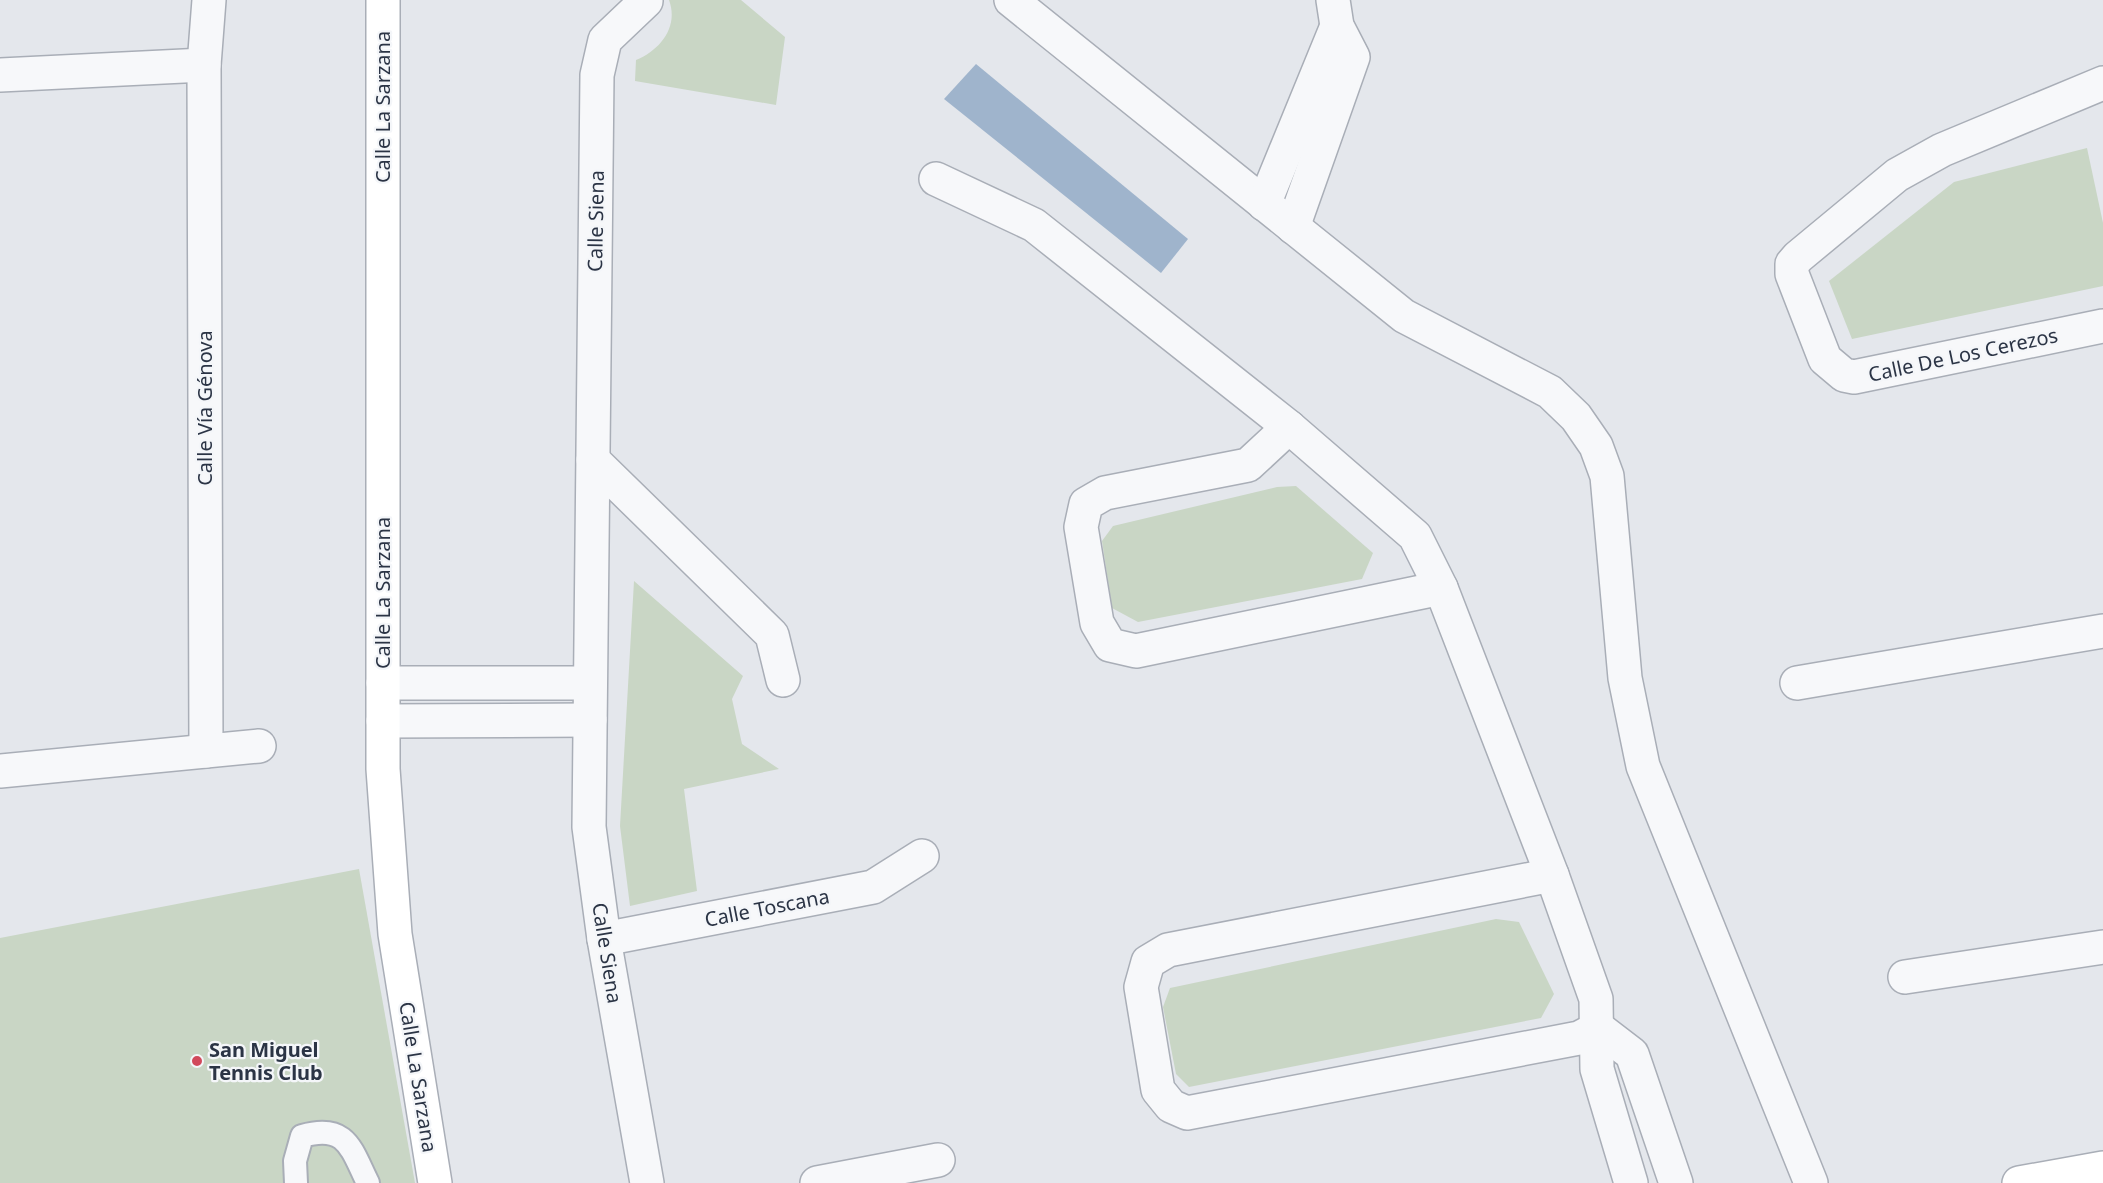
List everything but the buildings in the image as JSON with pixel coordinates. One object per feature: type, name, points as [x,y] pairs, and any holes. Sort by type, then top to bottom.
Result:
[{"type":"street","name":"Calle Vía Génova","points":[[206,751],[204,65],[209,0]]},
{"type":"street","name":"Calle La Sarzana","points":[[383,0],[383,721],[387,845],[395,934],[435,1183]]},
{"type":"street","points":[[1011,0],[1404,316],[1550,392],[1576,417],[1596,446],[1607,476],[1625,678],[1643,766],[1811,1183]]},
{"type":"street","name":"Calle Siena","points":[[646,1],[605,40],[597,75],[589,827],[604,939],[646,1183]]},
{"type":"street","points":[[1264,204],[1335,13]]},
{"type":"street","points":[[1293,227],[1353,57],[1335,13]]},
{"type":"street","points":[[0,75],[204,65]]},
{"type":"street","name":"Calle De Los Cerezos","points":[[2103,83],[1942,150],[1897,175],[1803,252],[1792,264],[1792,274],[1825,359],[1844,375],[1854,377],[2103,326]]},
{"type":"street","points":[[936,179],[1034,225],[1289,427],[1415,536],[1441,588],[1552,875],[1596,999],[1597,1070],[1631,1183]]},
{"type":"street","points":[[1289,427],[1248,465],[1105,493],[1086,504],[1080,527],[1097,623],[1110,645],[1136,651],[1441,588]]},
{"type":"street","points":[[594,459],[772,636],[783,680]]},
{"type":"street","points":[[1797,682],[2103,631]]},
{"type":"street","points":[[383,683],[590,683]]},
{"type":"street","points":[[383,721],[590,720]]},
{"type":"street","points":[[0,771],[259,746]]},
{"type":"street","name":"Calle Toscana","points":[[604,939],[873,887],[921,856]]},
{"type":"street","points":[[1552,875],[1168,950],[1148,962],[1141,987],[1158,1090],[1171,1106],[1187,1113],[1579,1038],[1598,1028]]},
{"type":"street","points":[[1905,976],[2103,947]]},
{"type":"street","points":[[1598,1028],[1632,1054],[1676,1183]]},
{"type":"street","points":[[817,1183],[938,1160]]},
{"type":"street","points":[[2019,1183],[2103,1168]]},
{"type":"lane","points":[[297,1183],[295,1161],[302,1136],[322,1130],[347,1141],[368,1183]]},
{"type":"green space","points":[[669,0],[741,0],[785,37],[776,105],[635,81],[636,60],[660,44],[669,28],[671,10]]},
{"type":"green space","points":[[2087,148],[2103,223],[2103,286],[1852,339],[1829,281],[1954,182]]},
{"type":"green space","points":[[1296,486],[1373,553],[1362,579],[1138,622],[1112,608],[1102,541],[1113,526],[1277,487]]},
{"type":"green space","points":[[634,581],[743,676],[732,699],[742,744],[779,769],[684,789],[697,891],[630,906],[620,826]]},
{"type":"green space","name":"San Miguel Tennis Club","points":[[359,869],[415,1183],[0,1183],[0,938]]},
{"type":"green space","points":[[1496,919],[1519,922],[1554,994],[1541,1018],[1189,1087],[1176,1074],[1163,1007],[1170,988]]},
{"type":"water","points":[[976,64],[1188,239],[1161,273],[944,99]]},
{"type":"place","name":"San Miguel Tennis Club","points":[[197,1061]]}]
